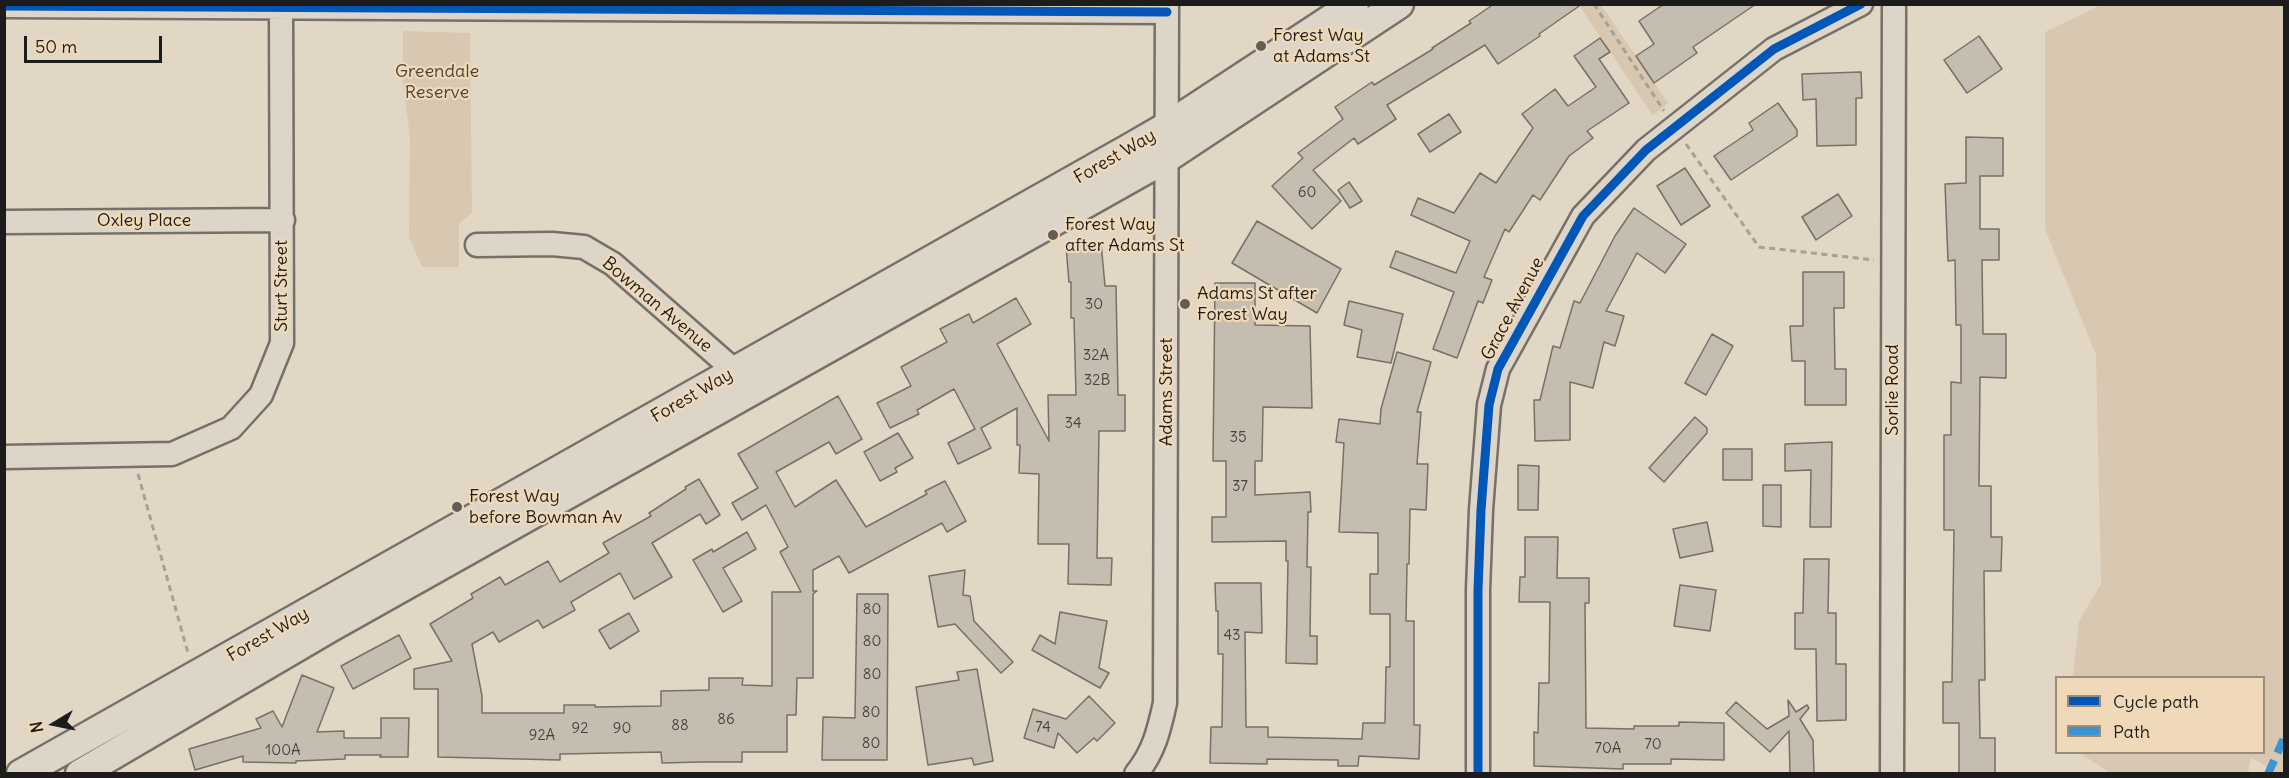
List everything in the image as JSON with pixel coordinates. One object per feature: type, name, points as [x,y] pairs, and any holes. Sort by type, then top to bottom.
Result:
[{"type":"main road","name":"Forest Way","points":[[93,770],[229,686],[1168,126],[1354,4]]},
{"type":"main road","name":"Forest Way","points":[[21,774],[741,382],[1168,156],[1400,4]]},
{"type":"street","name":"Grace Avenue","points":[[1478,774],[1480,521],[1489,405],[1498,369],[1583,216],[1646,150],[1774,49],[1861,4]]},
{"type":"street","points":[[1869,4],[1876,10],[1883,11],[1896,6]]},
{"type":"street","points":[[4,6],[1167,8]]},
{"type":"street","name":"Sturt Street","points":[[4,457],[171,454],[231,428],[261,394],[282,343],[281,6]]},
{"type":"street","name":"Sorlie Road","points":[[1892,774],[1896,6]]},
{"type":"street","name":"Adams Street","points":[[1136,774],[1147,760],[1158,735],[1165,703],[1167,8]]},
{"type":"street","name":"Oxley Place","points":[[4,222],[283,220]]},
{"type":"street","name":"Bowman Avenue","points":[[477,245],[552,244],[584,247],[613,264],[741,382]]},
{"type":"street","points":[[84,738],[93,770]]},
{"type":"path","points":[[1594,4],[1675,128],[1759,247],[1893,263]]},
{"type":"path","points":[[132,454],[190,657]]},
{"type":"green space","points":[[2103,4],[2284,5],[2284,773],[2276,773],[2251,757],[2248,773],[2110,773],[2082,754],[2265,754],[2265,676],[2073,676],[2079,621],[2101,584],[2096,355],[2045,229],[2045,32]]},
{"type":"green space","points":[[1579,5],[1601,5],[1668,103],[1653,116]]},
{"type":"green space","name":"Greendale Reserve","points":[[403,31],[470,33],[472,213],[459,224],[459,267],[422,267],[409,237],[410,136],[403,84]]},
{"type":"building","points":[[1494,4],[1582,4],[1498,64],[1485,45],[1387,105],[1396,119],[1358,144],[1354,138],[1313,170],[1341,201],[1312,229],[1272,186],[1303,158],[1298,153],[1343,119],[1335,107],[1372,82],[1374,85],[1433,49]]},
{"type":"building","points":[[1664,4],[1756,4],[1693,47],[1697,53],[1654,83],[1636,56],[1654,44],[1639,21]]},
{"type":"building","points":[[1979,36],[2002,69],[1967,93],[1944,60]]},
{"type":"building","points":[[1600,38],[1610,52],[1599,59],[1629,103],[1587,131],[1593,138],[1569,156],[1540,200],[1533,195],[1509,232],[1505,229],[1484,277],[1492,280],[1483,303],[1478,301],[1457,358],[1433,349],[1454,292],[1390,267],[1396,251],[1456,273],[1470,241],[1411,215],[1418,198],[1454,213],[1480,173],[1496,183],[1533,128],[1522,114],[1555,89],[1568,106],[1596,87],[1574,56]]},
{"type":"building","points":[[1861,72],[1862,98],[1856,98],[1856,145],[1817,146],[1816,99],[1803,100],[1802,74]]},
{"type":"building","points":[[1778,103],[1797,130],[1797,136],[1731,180],[1714,156],[1753,130],[1749,123]]},
{"type":"building","points":[[1449,114],[1461,132],[1430,152],[1418,134]]},
{"type":"building","points":[[1966,137],[2003,138],[2003,176],[1980,176],[1980,229],[1999,229],[1999,260],[1982,260],[1983,334],[2006,334],[2006,378],[1980,377],[1979,486],[1991,486],[1991,537],[2002,537],[2001,571],[1984,571],[1985,680],[1979,680],[1980,738],[1995,738],[1995,774],[1959,774],[1959,723],[1943,723],[1943,682],[1952,682],[1954,530],[1944,530],[1944,435],[1951,435],[1951,382],[1961,383],[1961,325],[1956,325],[1955,260],[1948,261],[1945,184],[1966,183]]},
{"type":"building","points":[[1685,168],[1710,206],[1681,225],[1657,186]]},
{"type":"building","points":[[1349,182],[1362,201],[1350,208],[1338,190]]},
{"type":"building","points":[[1838,194],[1852,216],[1816,240],[1802,217]]},
{"type":"building","points":[[1634,208],[1686,244],[1665,273],[1637,253],[1606,311],[1624,316],[1615,346],[1604,342],[1593,388],[1570,382],[1570,440],[1535,441],[1534,400],[1540,400],[1553,346],[1560,348],[1574,301],[1580,303],[1615,236]]},
{"type":"building","points":[[1257,221],[1341,269],[1317,313],[1232,263]]},
{"type":"building","points":[[1101,243],[1105,286],[1116,286],[1118,395],[1125,395],[1125,431],[1099,431],[1097,558],[1112,558],[1111,585],[1068,584],[1069,544],[1038,544],[1039,474],[1019,473],[1020,445],[1017,445],[1017,408],[981,428],[991,448],[958,464],[948,443],[975,429],[954,389],[917,410],[919,414],[890,428],[877,403],[911,386],[901,367],[947,342],[940,329],[969,314],[973,323],[1016,298],[1031,324],[997,344],[1049,441],[1048,395],[1076,395],[1074,318],[1071,318],[1071,282],[1069,282],[1066,246]]},
{"type":"building","points":[[1803,272],[1844,272],[1844,308],[1834,308],[1835,369],[1846,369],[1846,405],[1805,405],[1805,361],[1792,361],[1790,326],[1803,326]]},
{"type":"building","points":[[1215,283],[1255,283],[1255,325],[1310,326],[1312,408],[1263,407],[1262,461],[1255,461],[1255,495],[1310,492],[1307,567],[1311,567],[1310,636],[1317,636],[1317,664],[1286,663],[1288,561],[1286,561],[1286,541],[1212,542],[1212,517],[1226,517],[1226,461],[1213,461]]},
{"type":"building","points":[[1349,301],[1403,314],[1391,363],[1357,357],[1362,330],[1344,325]]},
{"type":"building","points":[[1712,334],[1733,346],[1706,395],[1685,383]]},
{"type":"building","points":[[1397,352],[1431,362],[1417,412],[1421,412],[1417,464],[1428,464],[1426,510],[1410,509],[1409,564],[1407,564],[1406,621],[1414,621],[1414,725],[1420,725],[1419,759],[1359,756],[1358,766],[1338,766],[1338,760],[1267,759],[1267,764],[1210,763],[1211,727],[1222,727],[1223,654],[1218,654],[1218,611],[1216,611],[1215,583],[1261,583],[1262,633],[1245,632],[1246,727],[1268,727],[1268,737],[1362,739],[1363,723],[1385,723],[1386,667],[1390,667],[1390,614],[1370,614],[1370,574],[1378,574],[1378,533],[1339,532],[1344,443],[1336,442],[1339,419],[1380,424],[1381,409]]},
{"type":"building","points":[[838,396],[862,439],[836,454],[829,442],[776,472],[795,507],[836,480],[866,527],[927,494],[925,491],[945,481],[966,521],[947,532],[942,523],[849,573],[839,556],[813,570],[813,591],[817,591],[813,594],[813,678],[797,678],[796,715],[787,715],[787,752],[742,752],[742,762],[662,763],[661,752],[560,754],[560,760],[438,757],[438,689],[414,689],[414,669],[452,661],[430,624],[473,598],[471,594],[500,577],[505,585],[548,561],[560,582],[609,553],[603,543],[651,516],[649,513],[699,479],[720,515],[706,524],[700,514],[652,543],[672,577],[634,599],[620,573],[571,602],[575,610],[543,628],[538,620],[499,642],[493,632],[472,644],[482,696],[482,713],[564,713],[564,705],[661,706],[661,691],[709,690],[709,678],[743,678],[742,685],[772,686],[772,592],[801,592],[780,552],[788,547],[766,505],[742,520],[732,503],[758,488],[738,454]]},
{"type":"building","points":[[1695,417],[1707,428],[1707,433],[1664,482],[1649,468]]},
{"type":"building","points":[[898,433],[913,458],[895,468],[897,472],[880,481],[864,452]]},
{"type":"building","points":[[1832,442],[1831,527],[1810,527],[1811,470],[1785,471],[1785,444]]},
{"type":"building","points":[[1723,449],[1752,449],[1752,480],[1723,480]]},
{"type":"building","points":[[1518,465],[1539,466],[1538,510],[1518,510]]},
{"type":"building","points":[[1763,485],[1781,485],[1781,527],[1763,526]]},
{"type":"building","points":[[1707,522],[1713,551],[1680,558],[1673,529]]},
{"type":"building","points":[[747,532],[756,549],[723,568],[742,601],[723,612],[693,560],[712,549],[713,552]]},
{"type":"building","points":[[1525,537],[1558,537],[1557,578],[1589,578],[1589,603],[1585,603],[1586,728],[1634,729],[1634,726],[1679,726],[1679,722],[1724,723],[1724,760],[1671,759],[1671,764],[1623,764],[1623,769],[1534,766],[1534,732],[1538,733],[1539,683],[1549,683],[1550,602],[1519,602],[1520,577],[1525,577]]},
{"type":"building","points":[[1804,559],[1829,559],[1828,613],[1836,613],[1836,664],[1846,664],[1846,720],[1817,721],[1816,649],[1795,649],[1795,613],[1803,613]]},
{"type":"building","points":[[965,570],[963,595],[970,596],[974,621],[1013,662],[1001,673],[955,624],[938,627],[929,576]]},
{"type":"building","points":[[1680,585],[1716,590],[1710,631],[1674,626]]},
{"type":"building","points":[[857,594],[888,594],[887,760],[822,760],[823,717],[855,718]]},
{"type":"building","points":[[1060,612],[1107,621],[1099,668],[1109,673],[1100,688],[1032,650],[1040,635],[1055,644]]},
{"type":"building","points":[[629,613],[639,631],[610,649],[599,630]]},
{"type":"building","points":[[399,635],[411,658],[353,689],[341,666]]},
{"type":"building","points":[[977,669],[993,761],[974,765],[972,758],[928,765],[916,687],[959,680],[957,672]]},
{"type":"building","points":[[302,675],[334,688],[317,732],[344,731],[344,738],[381,738],[381,718],[409,718],[408,757],[345,755],[345,759],[296,761],[296,763],[243,762],[243,756],[195,770],[189,749],[261,728],[256,719],[273,711],[282,727]]},
{"type":"building","points":[[1089,696],[1115,723],[1097,741],[1094,738],[1077,753],[1058,733],[1054,748],[1024,738],[1033,709],[1066,719]]},
{"type":"building","points":[[1788,700],[1796,712],[1807,705],[1809,708],[1800,719],[1813,740],[1814,774],[1790,774],[1789,731],[1770,752],[1726,713],[1736,702],[1767,729],[1789,716]]},
{"type":"marked path","points":[[2268,774],[2284,738]]},
{"type":"cycle path","points":[[1478,774],[1478,590],[1481,510],[1489,405],[1498,369],[1583,216],[1646,150],[1774,49],[1861,4]]},
{"type":"cycle path","points":[[4,6],[1167,12]]},
{"type":"place","name":"Forest Way at Adams St","points":[[1261,46]]},
{"type":"place","name":"Forest Way after Adams St","points":[[1053,235]]},
{"type":"place","name":"Adams St after Forest Way","points":[[1185,304]]},
{"type":"place","name":"Forest Way before Bowman Av","points":[[457,507]]}]
